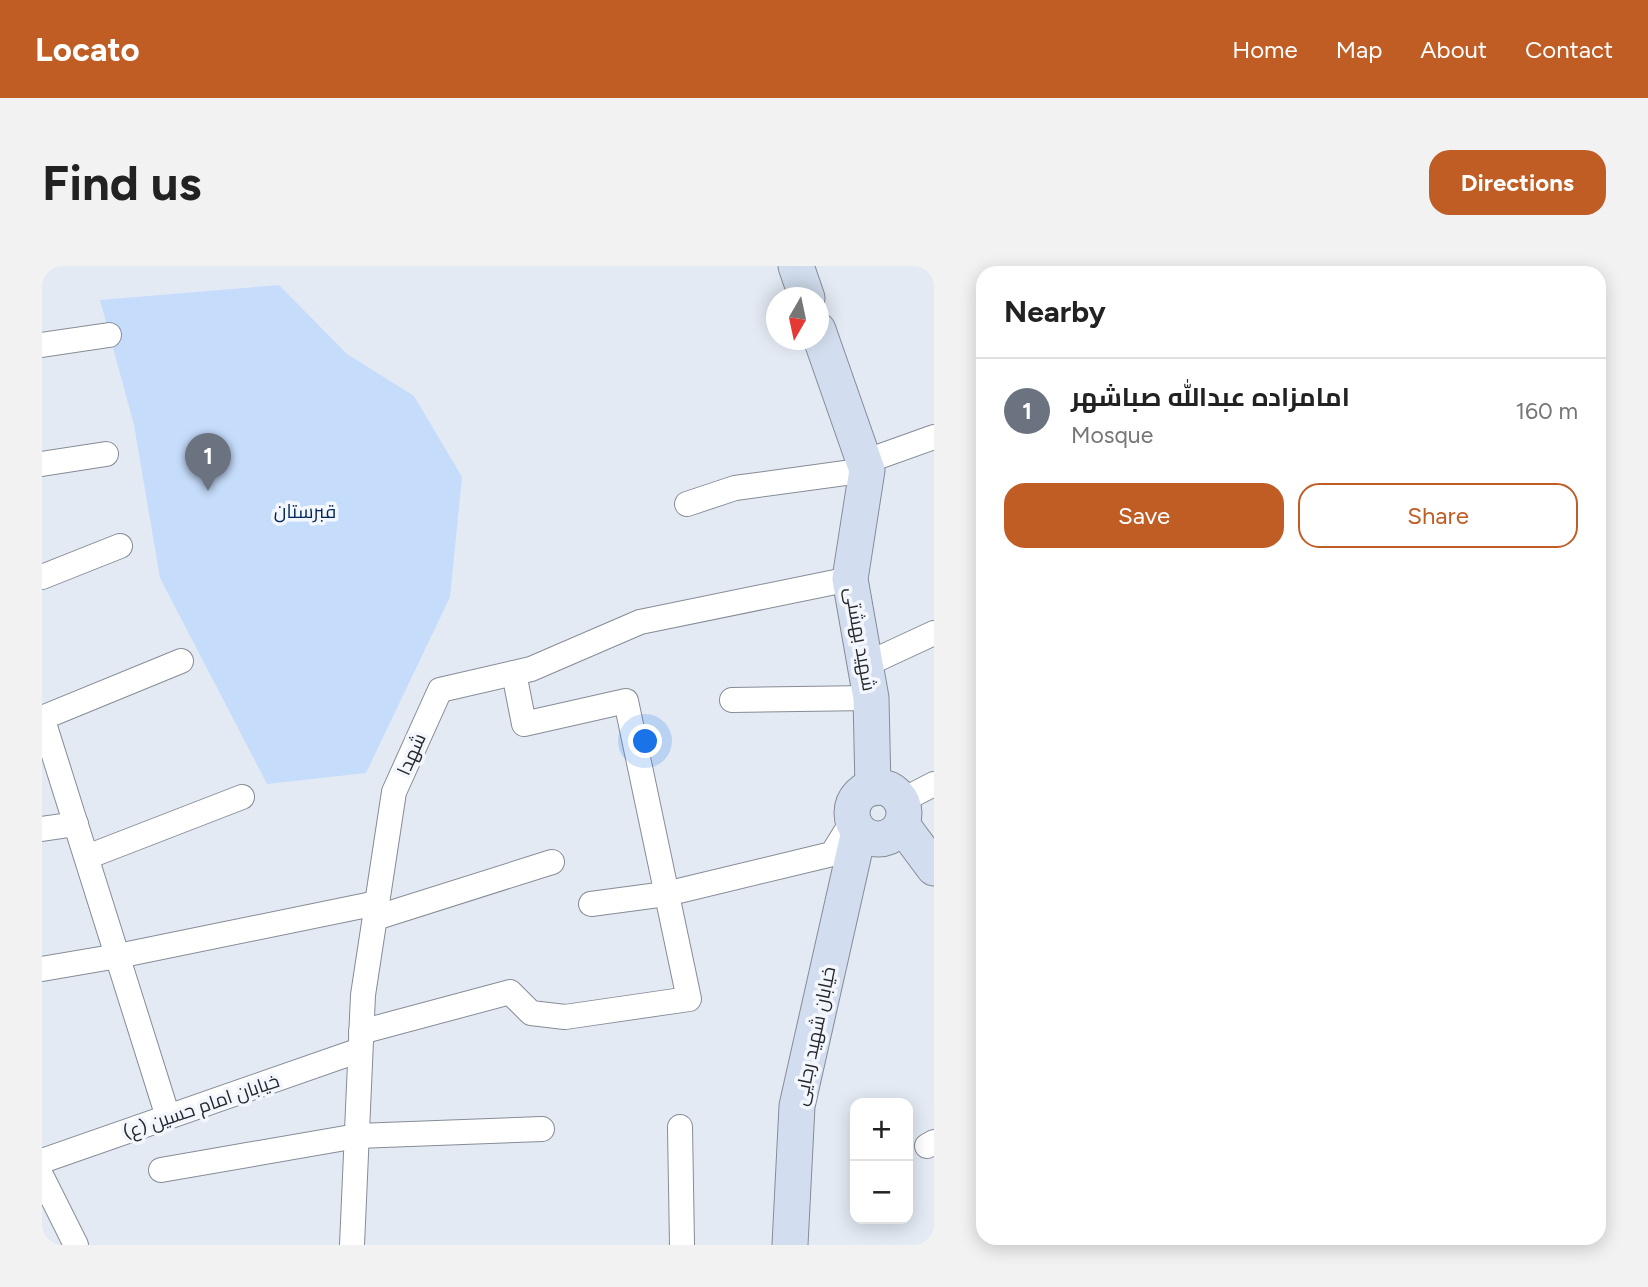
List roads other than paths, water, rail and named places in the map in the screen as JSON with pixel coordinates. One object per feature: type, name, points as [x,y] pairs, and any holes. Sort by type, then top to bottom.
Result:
[{"type":"street","points":[[796,266],[803,287]]},
{"type":"street","points":[[42,345],[109,335]]},
{"type":"street","name":"شهید بهشتی","points":[[825,350],[866,466],[850,579],[892,805]]},
{"type":"street","points":[[687,504],[735,488],[866,466],[934,437]]},
{"type":"street","points":[[42,464],[106,454]]},
{"type":"street","points":[[42,577],[120,547]]},
{"type":"street","name":"شهدا","points":[[352,1245],[363,995],[394,792],[440,690],[531,669],[640,622],[850,579]]},
{"type":"street","points":[[732,700],[868,681],[934,633]]},
{"type":"street","points":[[169,1117],[42,718],[181,662]]},
{"type":"street","points":[[513,673],[524,724],[626,701],[666,894]]},
{"type":"street","points":[[892,805],[934,784]]},
{"type":"street","points":[[892,805],[894,834],[882,839],[870,838],[856,825],[853,807],[858,796],[869,789],[892,805],[934,867]]},
{"type":"street","points":[[86,857],[242,797]]},
{"type":"street","points":[[42,829],[76,824]]},
{"type":"street","points":[[591,904],[666,894],[832,854],[856,825]]},
{"type":"street","name":"خیابان شهید رجایی","points":[[790,1245],[797,1106],[856,825]]},
{"type":"street","points":[[42,969],[376,910],[552,862]]},
{"type":"street","name":"خیابان امام حسین (ع)","points":[[42,1161],[169,1117],[361,1041],[510,992],[531,1013],[565,1017],[689,999],[666,894]]},
{"type":"street","points":[[680,1127],[682,1245]]},
{"type":"street","points":[[161,1170],[357,1136],[542,1129]]},
{"type":"street","points":[[42,1177],[76,1245]]},
{"type":"place","name":"امامزاده عبدالله صباشهر","points":[[208,491]]},
{"type":"park label","name":"قبرستان","points":[[305,511]]}]
